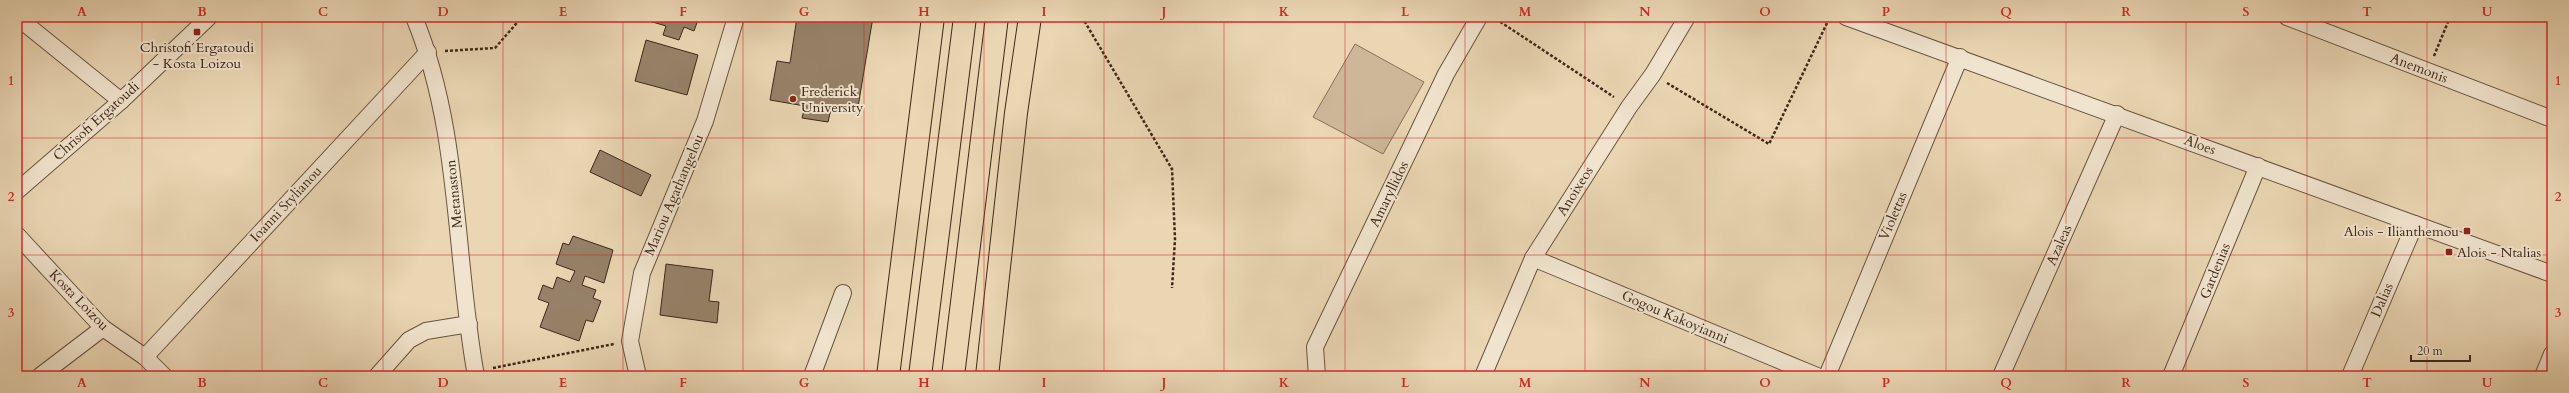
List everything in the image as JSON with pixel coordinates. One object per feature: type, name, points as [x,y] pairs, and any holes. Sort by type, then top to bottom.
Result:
[{"type":"highway","points":[[888,376],[933,17]]},
{"type":"highway","points":[[920,376],[965,17]]},
{"type":"highway","points":[[953,376],[997,17]]},
{"type":"highway","points":[[987,376],[1016,112],[1030,17]]},
{"type":"street","points":[[17,17],[121,101]]},
{"type":"street","name":"Chrisofi Ergatoudi","points":[[17,192],[121,101],[209,17]]},
{"type":"street","name":"Metanaston","points":[[414,17],[428,52],[447,134],[476,374]]},
{"type":"street","name":"Mariou Agathangelou","points":[[638,376],[630,340],[642,273],[705,121],[736,17]]},
{"type":"street","name":"Amaryllidos","points":[[1317,376],[1315,347],[1446,74],[1479,17]]},
{"type":"street","name":"Anoixeos","points":[[1484,376],[1533,258],[1629,106],[1653,74],[1687,17]]},
{"type":"street","name":"Aloes","points":[[1846,17],[2117,114],[2552,274]]},
{"type":"street","name":"Anemonis","points":[[2287,17],[2552,119]]},
{"type":"street","name":"Ioanni Stylianou","points":[[145,357],[428,52]]},
{"type":"street","name":"Violettas","points":[[1827,376],[1960,57]]},
{"type":"street","name":"Azaleas","points":[[2001,376],[2117,114]]},
{"type":"street","name":"Gardenias","points":[[2172,376],[2258,166]]},
{"type":"street","name":"Dalias","points":[[2350,376],[2415,224]]},
{"type":"street","name":"Kosta Loizou","points":[[17,235],[103,328],[145,357],[164,376]]},
{"type":"street","name":"Gogou Kakoyianni","points":[[1533,258],[1817,376]]},
{"type":"street","points":[[812,376],[843,293]]},
{"type":"street","points":[[377,376],[409,340],[426,331],[469,324]]},
{"type":"street","points":[[40,376],[103,328]]},
{"type":"street","points":[[2543,376],[2552,354]]},
{"type":"path","points":[[428,52],[495,48],[522,17]]},
{"type":"path","points":[[1082,17],[1172,169],[1175,239],[1172,288]]},
{"type":"path","points":[[1493,17],[1629,106]]},
{"type":"path","points":[[1653,74],[1769,144],[1830,17]]},
{"type":"path","points":[[2428,71],[2450,17]]},
{"type":"path","points":[[476,374],[630,340]]},
{"type":"shaded area","points":[[1355,44],[1424,82],[1383,154],[1313,117]]},
{"type":"building","points":[[647,17],[699,17],[694,31],[684,27],[679,40],[663,35],[666,26],[646,20]]},
{"type":"building","points":[[797,17],[873,17],[857,113],[831,109],[828,122],[802,118],[805,106],[770,100],[777,61],[790,63]]},
{"type":"building","points":[[646,40],[698,55],[687,95],[635,81]]},
{"type":"building","points":[[600,150],[651,175],[641,196],[590,172]]},
{"type":"building","points":[[573,236],[613,250],[604,283],[585,276],[582,285],[596,290],[593,298],[601,301],[593,322],[586,320],[579,341],[540,327],[549,303],[538,299],[543,285],[553,289],[557,277],[570,282],[575,271],[556,264],[563,243],[569,245]]},
{"type":"building","points":[[666,264],[713,270],[709,301],[719,302],[717,323],[660,315]]},
{"type":"place","name":"Christofi Ergatoudi - Kosta Loizou","points":[[197,32]]},
{"type":"place","name":"Frederick University","points":[[793,99]]},
{"type":"place","name":"Alois - Ilianthemou","points":[[2467,231]]},
{"type":"place","name":"Alois - Ntalias","points":[[2449,252]]}]
